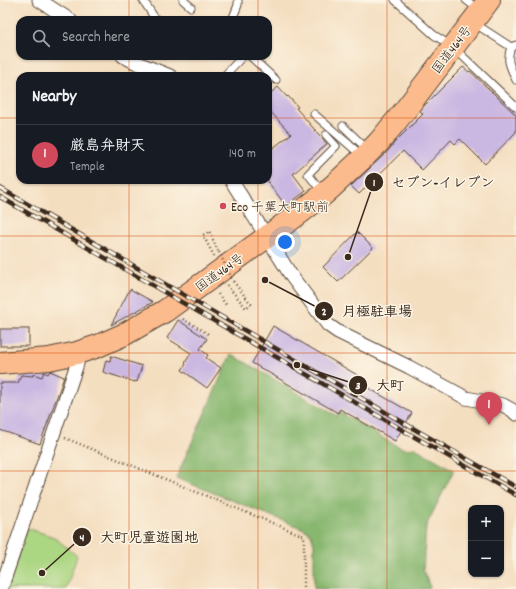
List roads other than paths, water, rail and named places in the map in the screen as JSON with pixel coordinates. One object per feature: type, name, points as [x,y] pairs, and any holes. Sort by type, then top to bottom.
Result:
[{"type":"highway","name":"国道464号","points":[[0,363],[49,359],[77,353],[98,346],[125,334],[160,314],[267,237],[324,194],[378,142],[406,109],[453,47],[477,8]]},
{"type":"street","points":[[39,0],[64,16]]},
{"type":"street","points":[[131,60],[160,72]]},
{"type":"street","points":[[233,184],[282,263],[328,324],[338,332],[409,367],[466,398],[503,405],[516,414]]},
{"type":"street","points":[[1,589],[77,364],[77,353]]},
{"type":"lane","points":[[143,0],[153,16]]},
{"type":"lane","points":[[183,0],[191,6]]},
{"type":"lane","points":[[234,16],[238,5],[238,0]]},
{"type":"lane","points":[[394,0],[434,35],[453,47],[516,107]]},
{"type":"lane","points":[[477,8],[513,46],[508,55],[508,61],[516,80]]},
{"type":"lane","points":[[228,72],[239,60]]},
{"type":"lane","points":[[254,60],[267,72]]},
{"type":"lane","points":[[272,76],[276,80]]},
{"type":"lane","points":[[314,114],[366,155]]},
{"type":"lane","points":[[343,126],[366,155]]},
{"type":"lane","points":[[324,194],[308,174],[336,146],[326,135]]},
{"type":"railway","points":[[0,188],[516,487]]},
{"type":"railway","points":[[0,197],[516,495]]},
{"type":"place","name":"Eco 千葉大町駅前","points":[[223,206]]},
{"type":"place","name":"セブン-イレブン","points":[[348,257]]},
{"type":"place","name":"月極駐車場","points":[[265,280]]},
{"type":"place","name":"大町","points":[[297,365]]},
{"type":"place","name":"厳島弁財天","points":[[489,425]]},
{"type":"place","name":"大町児童遊園地","points":[[42,573]]}]
